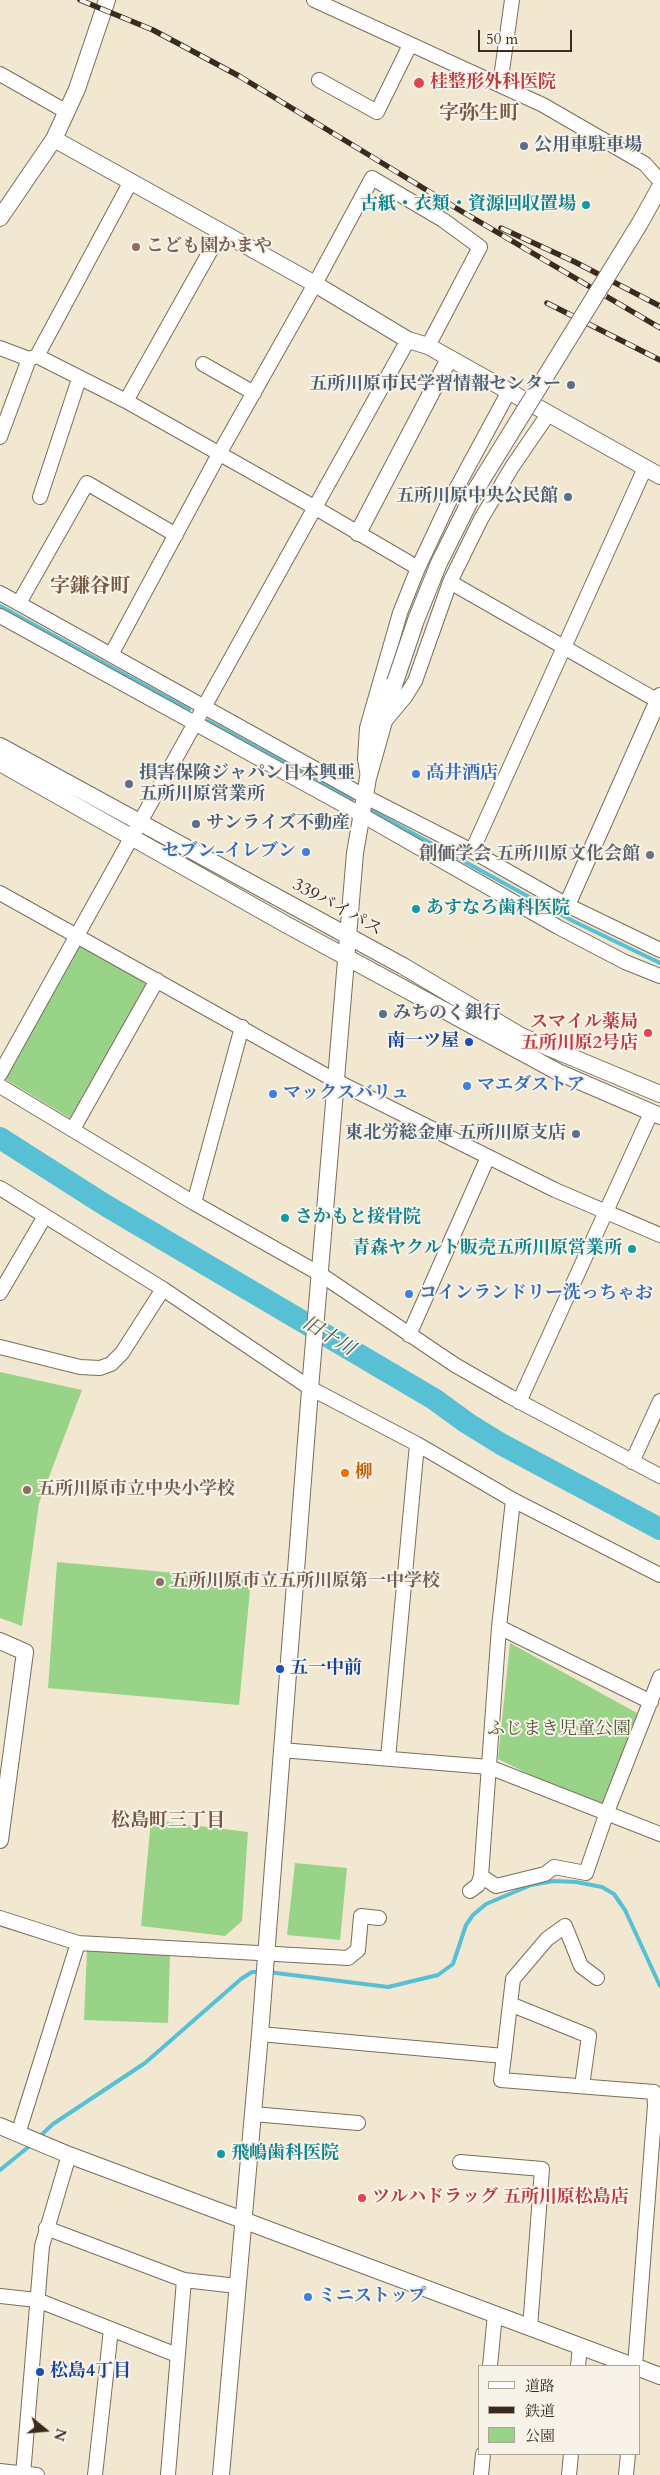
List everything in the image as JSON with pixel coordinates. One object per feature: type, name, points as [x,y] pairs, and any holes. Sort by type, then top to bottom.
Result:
[{"type":"street","points":[[0,218],[54,139],[67,112],[107,0]]},
{"type":"street","points":[[314,0],[543,104],[645,164],[660,181]]},
{"type":"street","points":[[500,85],[512,0]]},
{"type":"street","points":[[319,80],[377,112],[410,45]]},
{"type":"street","points":[[0,74],[67,112]]},
{"type":"street","points":[[54,139],[316,284],[408,340],[428,346],[508,393],[548,413],[660,476]]},
{"type":"street","points":[[112,653],[219,454],[316,284],[372,178],[443,220],[480,247],[428,346]]},
{"type":"street","points":[[0,437],[33,357],[130,182]]},
{"type":"street","points":[[220,2475],[260,2034],[311,1382],[346,956],[360,814],[395,682],[416,620],[439,563],[475,491],[640,222],[660,186]]},
{"type":"street","points":[[126,401],[220,232]]},
{"type":"street","points":[[0,1074],[408,340]]},
{"type":"street","points":[[0,348],[33,357],[126,401],[418,568]]},
{"type":"street","points":[[358,533],[449,359]]},
{"type":"street","points":[[203,364],[254,393]]},
{"type":"street","points":[[40,497],[80,379]]},
{"type":"street","points":[[368,778],[365,759],[367,728],[397,622],[418,568],[448,504],[508,393]]},
{"type":"street","points":[[383,723],[405,698],[415,681],[450,582],[481,519],[512,466],[548,413]]},
{"type":"street","points":[[472,851],[645,468]]},
{"type":"street","points":[[19,603],[87,483],[176,535]]},
{"type":"street","points":[[450,582],[563,647],[659,698],[567,905]]},
{"type":"street","points":[[0,592],[112,653],[204,707],[364,796],[472,851],[567,905],[660,950]]},
{"type":"street","points":[[0,616],[360,814],[558,927],[625,962],[660,976]]},
{"type":"street","name":"339バイパス","points":[[0,746],[137,830],[403,966],[521,1036],[660,1093]]},
{"type":"street","points":[[0,762],[137,830],[286,925],[558,1072],[655,1115]]},
{"type":"street","points":[[0,893],[336,1081],[605,1213],[660,1235]]},
{"type":"street","points":[[73,1129],[157,980]]},
{"type":"street","points":[[194,1202],[242,1027]]},
{"type":"street","points":[[0,1086],[194,1202],[320,1274],[455,1365],[519,1402],[660,1476]]},
{"type":"street","points":[[519,1402],[605,1213],[655,1115],[660,1093]]},
{"type":"street","points":[[408,1335],[488,1157]]},
{"type":"street","points":[[0,1188],[311,1382],[513,1500],[660,1575]]},
{"type":"street","points":[[0,1294],[44,1216]]},
{"type":"street","points":[[0,1347],[80,1366],[100,1368],[111,1364],[122,1353],[163,1288]]},
{"type":"street","points":[[632,1462],[660,1401]]},
{"type":"street","points":[[388,1758],[417,1444]]},
{"type":"street","points":[[470,1891],[478,1885],[481,1876],[499,1627],[513,1500]]},
{"type":"street","points":[[499,1627],[651,1702]]},
{"type":"street","points":[[0,1641],[26,1652],[4,1780],[0,1840]]},
{"type":"street","points":[[481,1876],[496,1886],[545,1874],[554,1867],[586,1873],[607,1812],[660,1677]]},
{"type":"street","points":[[281,1750],[489,1767],[660,1834]]},
{"type":"street","points":[[0,1918],[78,1943],[265,1956],[348,1958],[358,1950],[361,1916],[379,1918]]},
{"type":"street","points":[[597,1978],[581,1966],[565,1926],[546,1939],[513,1979],[501,2080],[654,2092],[655,2105],[634,2365]]},
{"type":"street","points":[[21,2135],[78,1943]]},
{"type":"street","points":[[510,2004],[589,2036],[582,2086]]},
{"type":"street","points":[[260,2034],[504,2056]]},
{"type":"street","points":[[253,2114],[358,2123]]},
{"type":"street","points":[[0,2126],[69,2155],[631,2365]]},
{"type":"street","points":[[0,2471],[28,2474],[37,2300],[46,2228],[69,2155]]},
{"type":"street","points":[[460,2162],[542,2169],[530,2328]]},
{"type":"street","points":[[46,2228],[184,2280],[238,2286]]},
{"type":"street","points":[[168,2475],[184,2280]]},
{"type":"street","points":[[0,2296],[37,2300],[177,2355]]},
{"type":"street","points":[[490,2365],[495,2314]]},
{"type":"street","points":[[96,2475],[111,2329]]},
{"type":"street","points":[[578,2365],[580,2346]]},
{"type":"street","points":[[640,2368],[660,2376]]},
{"type":"street","points":[[482,2475],[483,2455]]},
{"type":"street","points":[[569,2475],[571,2455]]},
{"type":"street","points":[[626,2475],[628,2455]]},
{"type":"green space","points":[[80,945],[149,982],[73,1120],[5,1079]]},
{"type":"green space","name":"五所川原市立中央小学校","points":[[0,1372],[82,1390],[39,1503],[22,1626],[0,1618]]},
{"type":"green space","points":[[57,1562],[251,1580],[239,1705],[48,1688]]},
{"type":"green space","name":"ふじまき児童公園","points":[[510,1643],[637,1713],[607,1812],[498,1759]]},
{"type":"green space","points":[[151,1820],[248,1832],[242,1921],[225,1936],[141,1926]]},
{"type":"green space","points":[[295,1863],[347,1868],[340,1940],[287,1935]]},
{"type":"green space","points":[[87,1951],[170,1954],[168,2023],[84,2020]]},
{"type":"waterway","points":[[0,606],[189,710]]},
{"type":"waterway","points":[[208,721],[352,800]]},
{"type":"waterway","points":[[372,811],[573,921],[660,963]]},
{"type":"waterway","name":"旧十川","points":[[0,1138],[105,1205],[434,1399],[467,1423],[501,1444],[660,1529]]},
{"type":"waterway","points":[[268,1972],[388,1987],[438,1975],[453,1964],[466,1925],[473,1915],[486,1904],[531,1885],[554,1881],[576,1882],[602,1887],[614,1894],[625,1910],[660,1986]]},
{"type":"waterway","points":[[38,2138],[53,2124],[145,2063],[241,1979],[252,1972],[261,1972]]},
{"type":"waterway","points":[[0,2170],[31,2145]]},
{"type":"railway","points":[[80,0],[153,30],[239,76],[461,211],[660,328]]},
{"type":"railway","points":[[501,228],[575,262],[660,306]]},
{"type":"railway","points":[[547,303],[660,360]]},
{"type":"place","name":"桂整形外科医院","points":[[419,83]]},
{"type":"place","name":"公用車駐車場","points":[[524,146]]},
{"type":"place","name":"古紙・衣類・資源回収置場","points":[[586,205]]},
{"type":"place","name":"こども園かまや","points":[[136,247]]},
{"type":"place","name":"五所川原市民学習情報センター","points":[[571,385]]},
{"type":"place","name":"五所川原中央公民館","points":[[568,497]]},
{"type":"place","name":"高井酒店","points":[[416,774]]},
{"type":"place","name":"損害保険ジャパン日本興亜 五所川原営業所","points":[[129,784]]},
{"type":"place","name":"サンライズ不動産","points":[[196,824]]},
{"type":"place","name":"セブン-イレブン","points":[[306,852]]},
{"type":"place","name":"創価学会 五所川原文化会館","points":[[650,855]]},
{"type":"place","name":"あすなろ歯科医院","points":[[416,909]]},
{"type":"place","name":"みちのく銀行","points":[[383,1014]]},
{"type":"place","name":"スマイル薬局 五所川原2号店","points":[[648,1033]]},
{"type":"place","name":"南一ツ屋","points":[[469,1042]]},
{"type":"place","name":"マエダストア","points":[[467,1086]]},
{"type":"place","name":"マックスバリュ","points":[[273,1094]]},
{"type":"place","name":"東北労総金庫 五所川原支店","points":[[576,1134]]},
{"type":"place","name":"さかもと接骨院","points":[[285,1218]]},
{"type":"place","name":"青森ヤクルト販売五所川原営業所","points":[[632,1249]]},
{"type":"place","name":"コインランドリー洗っちゃお","points":[[409,1294]]},
{"type":"place","name":"柳","points":[[345,1473]]},
{"type":"place","name":"五所川原市立中央小学校","points":[[27,1490]]},
{"type":"place","name":"五所川原市立五所川原第一中学校","points":[[160,1582]]},
{"type":"place","name":"五一中前","points":[[280,1669]]},
{"type":"place","name":"飛嶋歯科医院","points":[[221,2154]]},
{"type":"place","name":"ツルハドラッグ 五所川原松島店","points":[[362,2198]]},
{"type":"place","name":"ミニストップ","points":[[308,2297]]},
{"type":"place","name":"松島4丁目","points":[[40,2372]]},
{"type":"district","name":"字弥生町","points":[[479,114]]},
{"type":"district","name":"字鎌谷町","points":[[90,587]]},
{"type":"district","name":"松島町三丁目","points":[[168,1822]]}]
